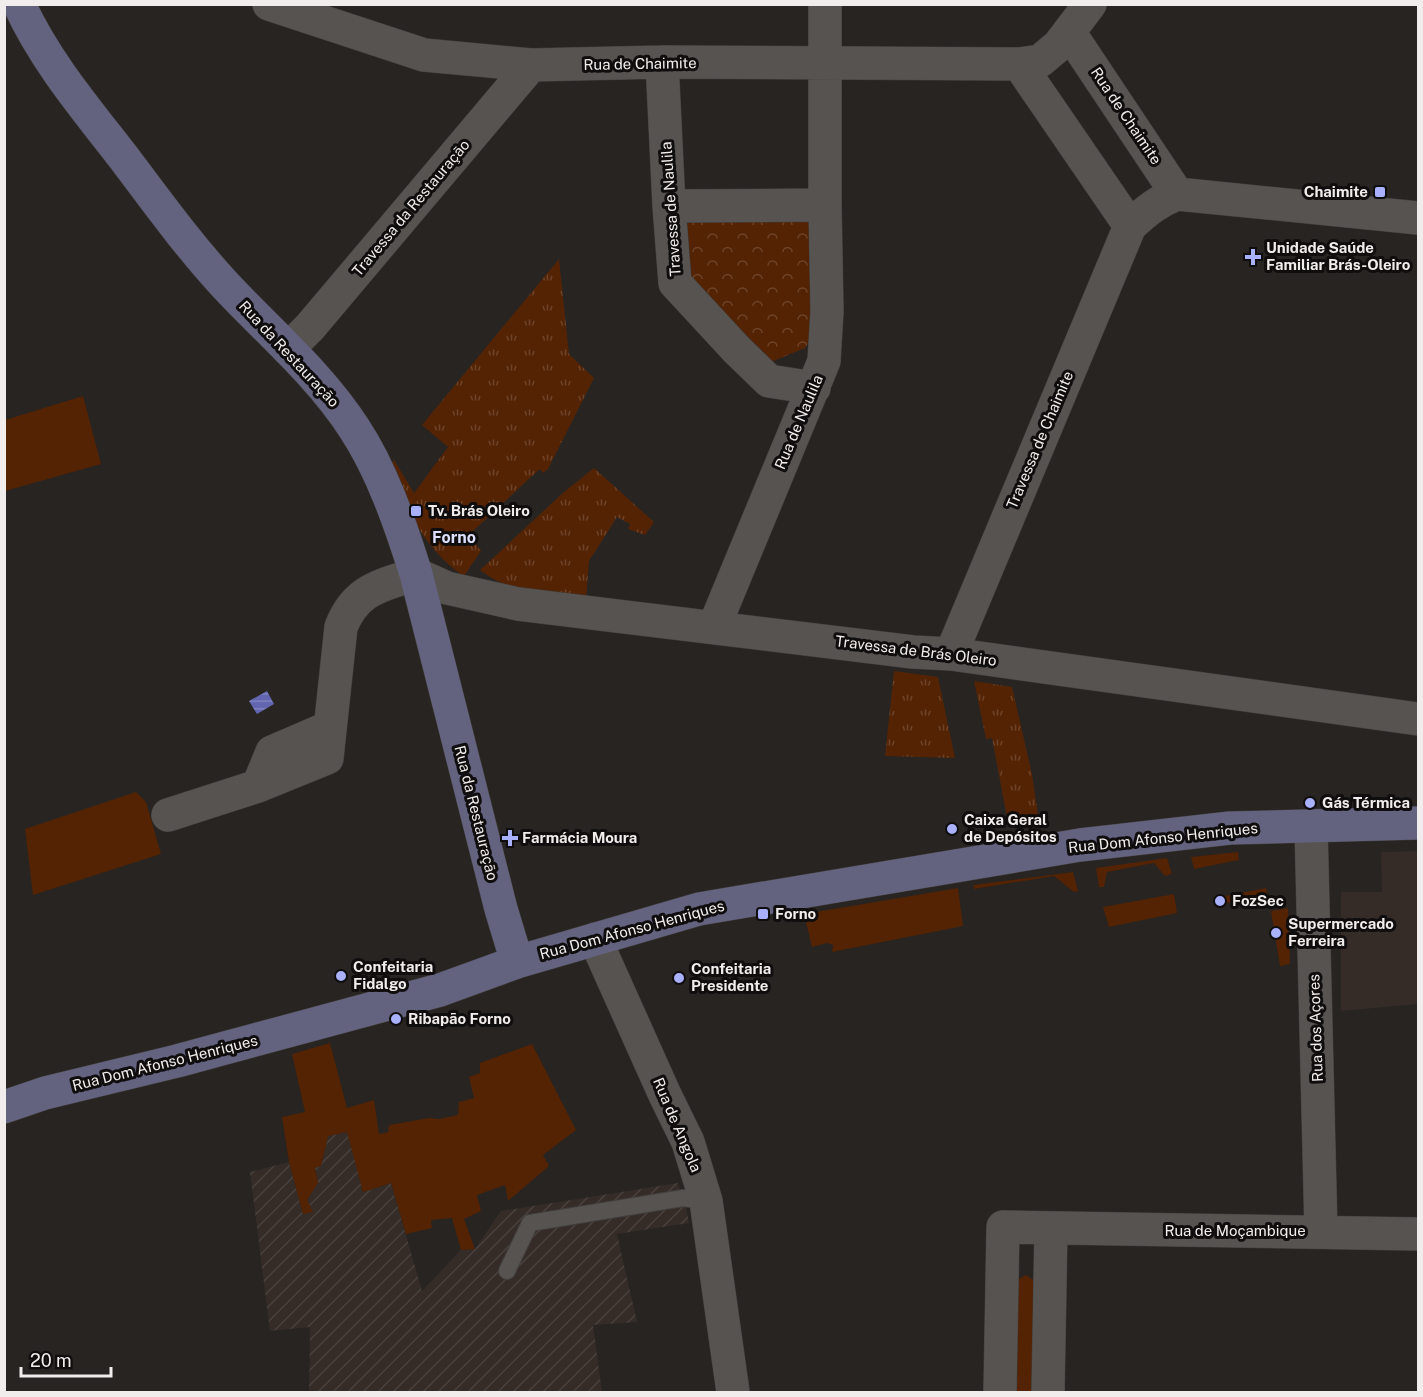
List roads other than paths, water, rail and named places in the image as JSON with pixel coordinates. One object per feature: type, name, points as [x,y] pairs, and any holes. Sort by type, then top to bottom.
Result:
[{"type":"main road","name":"Rua da Restauração","points":[[19,4],[31,31],[70,89],[192,247],[226,286],[329,392],[356,430],[377,470],[416,574],[501,909],[517,962]]},
{"type":"main road","name":"Rua Dom Afonso Henriques","points":[[4,1107],[45,1093],[177,1061],[440,990],[517,962],[699,909],[1080,845],[1230,828],[1419,823]]},
{"type":"street","name":"Rua de Chaimite","points":[[269,4],[424,55],[531,65],[662,62],[1019,64],[1040,61],[1059,45],[1069,32],[1177,194]]},
{"type":"street","name":"Rua de Naulila","points":[[714,627],[824,361],[827,311],[825,4]]},
{"type":"street","points":[[1069,32],[1090,4]]},
{"type":"street","name":"Travessa de Naulila","points":[[662,62],[675,283],[769,381],[814,388]]},
{"type":"street","points":[[1019,64],[1130,226],[1161,200],[1177,194],[1419,218]]},
{"type":"street","name":"Travessa da Restauração","points":[[288,349],[310,327],[531,65]]},
{"type":"street","points":[[669,206],[825,206]]},
{"type":"street","name":"Travessa de Chaimite","points":[[951,654],[1130,226]]},
{"type":"street","points":[[168,815],[258,786],[327,758],[341,627],[346,614],[354,602],[377,587],[416,574]]},
{"type":"street","name":"Travessa de Brás Oleiro","points":[[416,574],[447,588],[518,604],[913,652],[951,654],[1419,719]]},
{"type":"street","name":"Rua dos Açores","points":[[1311,826],[1321,1231]]},
{"type":"street","name":"Rua de Angola","points":[[595,939],[688,1142],[706,1201],[733,1392]]},
{"type":"street","name":"Rua de Moçambique","points":[[1000,1392],[1003,1227],[1419,1234]]},
{"type":"street","points":[[1048,1392],[1051,1228]]},
{"type":"lane","points":[[507,1271],[530,1223],[683,1198],[706,1201]]},
{"type":"water","points":[[267,691],[274,704],[257,714],[249,701]]},
{"type":"place","name":"Chaimite","points":[[1380,192]]},
{"type":"place","name":"Unidade Saúde Familiar Brás-Oleiro","points":[[1253,257]]},
{"type":"place","name":"Tv. Brás Oleiro","points":[[416,511]]},
{"type":"place","name":"Gás Térmica","points":[[1310,803]]},
{"type":"place","name":"Caixa Geral de Depósitos","points":[[952,829]]},
{"type":"place","name":"Farmácia Moura","points":[[510,838]]},
{"type":"place","name":"FozSec","points":[[1220,901]]},
{"type":"place","name":"Forno","points":[[763,914]]},
{"type":"place","name":"Supermercado Ferreira","points":[[1276,933]]},
{"type":"place","name":"Confeitaria Fidalgo","points":[[341,976]]},
{"type":"place","name":"Confeitaria Presidente","points":[[679,978]]},
{"type":"place","name":"Ribapão Forno","points":[[396,1019]]},
{"type":"district","name":"Forno","points":[[454,537]]}]
